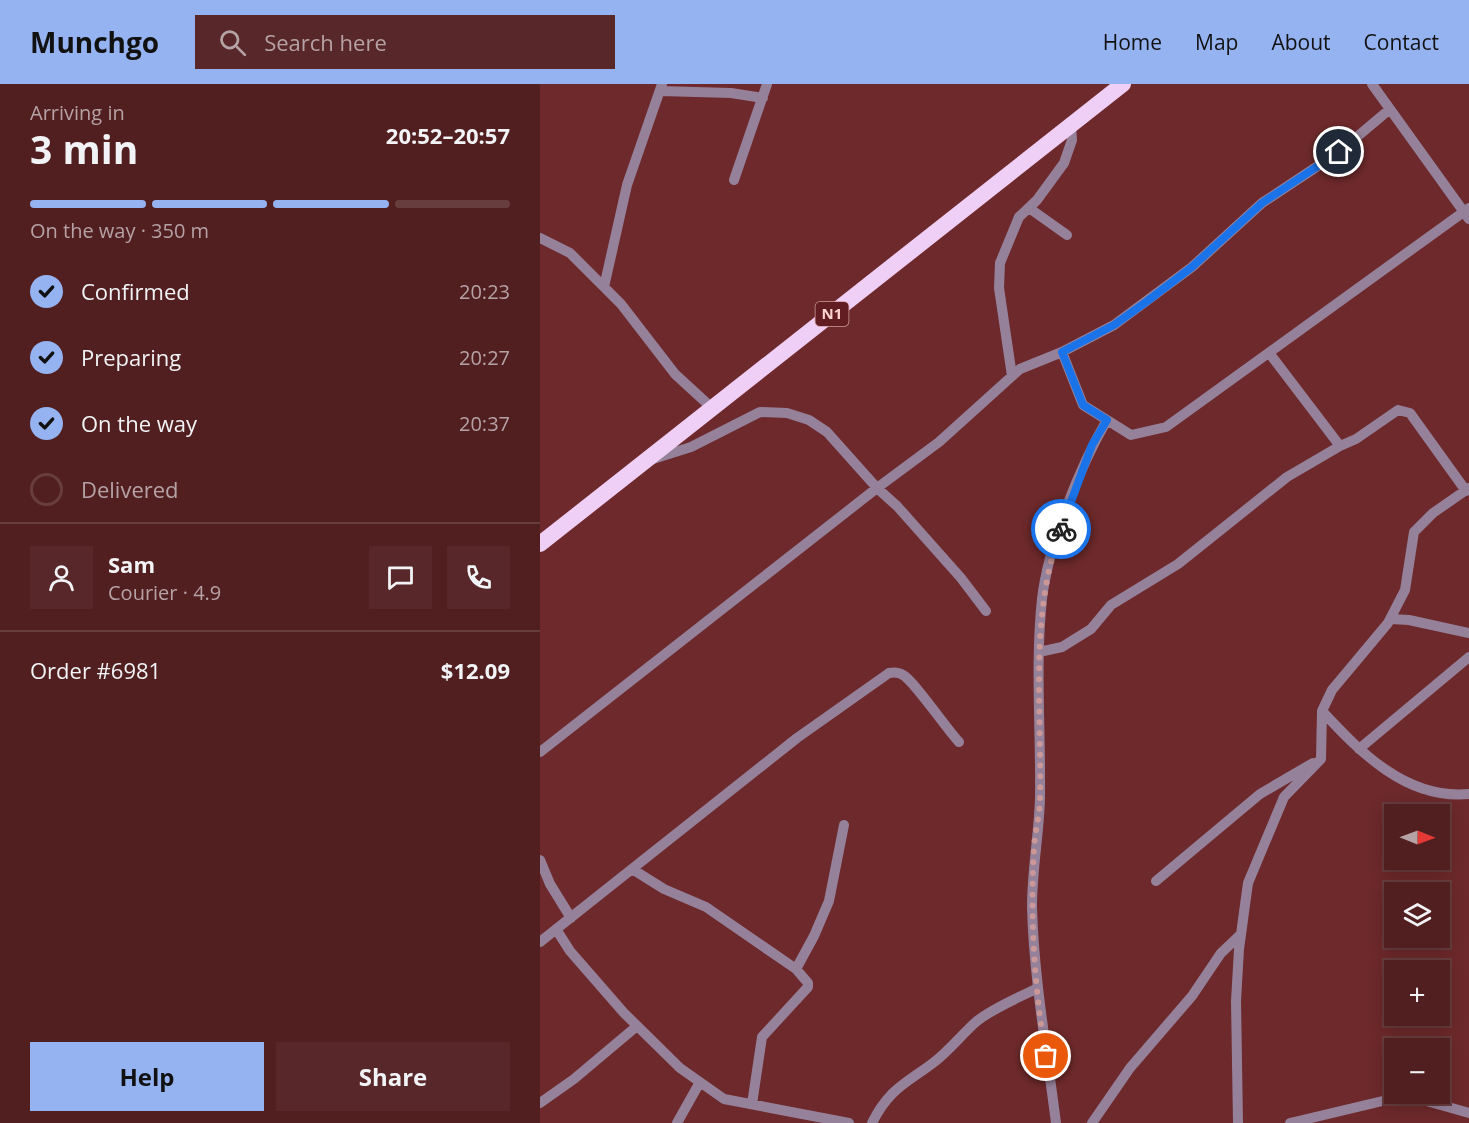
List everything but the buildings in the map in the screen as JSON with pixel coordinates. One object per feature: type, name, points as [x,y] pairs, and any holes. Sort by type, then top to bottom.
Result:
[{"type":"highway","name":"N1","points":[[540,544],[1123,84]]},
{"type":"street","points":[[734,180],[767,84]]},
{"type":"street","points":[[1062,352],[1083,405],[1131,435],[1166,427],[1467,213],[1375,87],[1387,84]]},
{"type":"street","points":[[603,287],[627,185],[661,87],[763,98]]},
{"type":"street","points":[[540,752],[939,442],[1020,369],[1062,352],[1114,325],[1192,267],[1262,203],[1339,152],[1390,109]]},
{"type":"street","points":[[1012,376],[998,277],[1007,242],[1019,217],[1029,208],[1064,163],[1072,140],[1071,125]]},
{"type":"street","points":[[1029,208],[1067,235]]},
{"type":"street","points":[[540,238],[570,253],[621,304],[675,374],[712,408]]},
{"type":"street","points":[[1270,354],[1340,446]]},
{"type":"street","points":[[1038,652],[1062,647],[1091,628],[1111,605],[1178,564],[1287,477],[1356,439],[1398,410],[1410,413],[1467,490],[1433,513],[1414,532],[1405,590],[1390,619],[1332,690],[1322,711],[1321,759],[1284,797],[1248,884],[1241,934],[1236,1001],[1238,1123]]},
{"type":"street","points":[[645,461],[691,447],[760,412],[781,412],[809,420],[827,432],[877,488],[897,506],[961,578],[986,611]]},
{"type":"street","points":[[1056,1123],[1042,1034],[1032,907],[1034,847],[1040,800],[1038,652],[1042,596],[1055,545],[1092,445],[1107,420]]},
{"type":"street","points":[[1390,619],[1409,620],[1469,633]]},
{"type":"street","points":[[1359,749],[1469,657]]},
{"type":"street","points":[[540,942],[797,738],[889,673],[895,672],[908,679],[943,726],[959,742]]},
{"type":"street","points":[[1322,711],[1359,749],[1401,780],[1446,795],[1469,794]]},
{"type":"street","points":[[1156,881],[1260,794],[1321,759]]},
{"type":"street","points":[[796,969],[829,901],[844,825]]},
{"type":"street","points":[[540,860],[550,884],[571,918]]},
{"type":"street","points":[[632,869],[664,889],[706,907],[796,969],[808,983],[808,987],[762,1037],[752,1104]]},
{"type":"street","points":[[556,929],[570,951],[637,1026],[680,1068],[724,1099],[849,1123]]},
{"type":"street","points":[[1092,1123],[1130,1068],[1192,996],[1221,953],[1241,934]]},
{"type":"street","points":[[872,1123],[883,1102],[902,1083],[935,1062],[978,1020],[1038,988]]},
{"type":"street","points":[[540,1103],[574,1079],[637,1026]]},
{"type":"street","points":[[677,1123],[700,1082]]},
{"type":"street","points":[[1290,1123],[1391,1099],[1423,1100],[1469,1113]]},
{"type":"way so far","points":[[1046,1056],[1042,1034],[1032,907],[1034,847],[1040,800],[1038,652],[1042,596],[1061,529]]},
{"type":"route","points":[[1061,529],[1092,445],[1107,420],[1083,405],[1062,352],[1114,325],[1146,302],[1192,267],[1262,203],[1339,152]]}]
